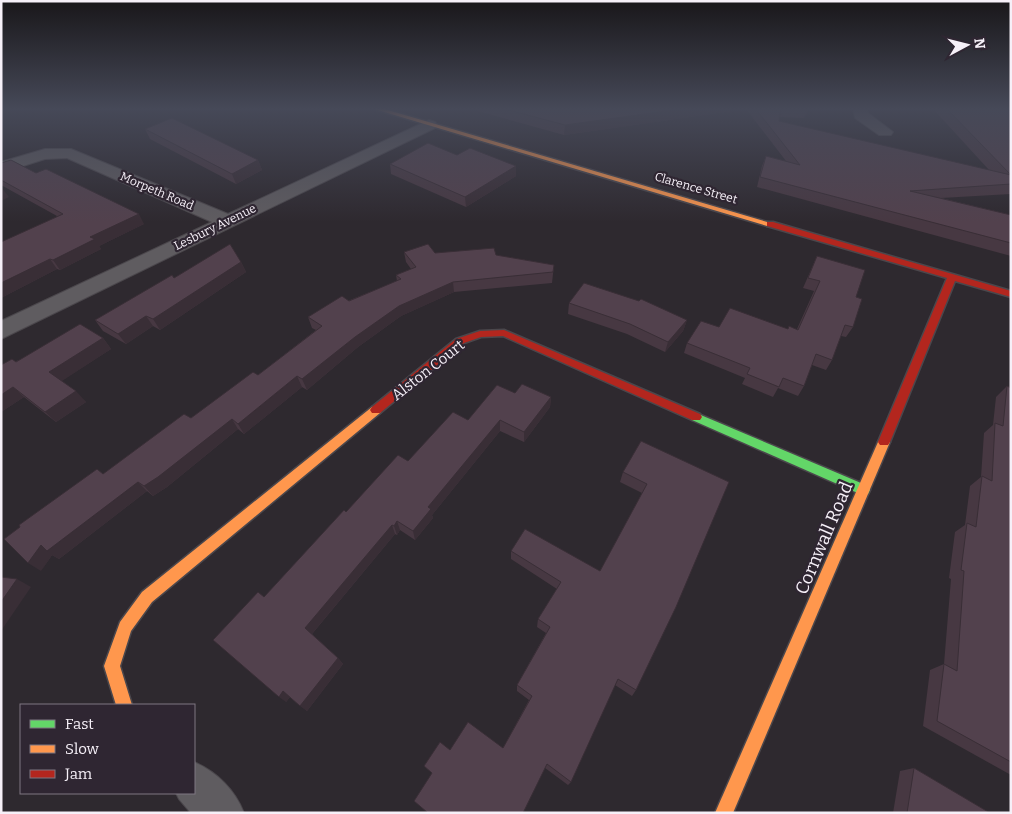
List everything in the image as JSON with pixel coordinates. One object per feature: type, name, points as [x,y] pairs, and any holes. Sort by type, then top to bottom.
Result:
[{"type":"street","name":"Lesbury Avenue","points":[[1,331],[385,146]]},
{"type":"street","name":"Clarence Street","points":[[502,146],[1011,294]]},
{"type":"street","name":"Morpeth Road","points":[[1,168],[32,157],[62,152],[71,154],[227,221]]},
{"type":"street","name":"Cornwall Road","points":[[724,813],[864,490],[952,276]]},
{"type":"street","name":"Alston Court","points":[[124,704],[112,666],[124,627],[147,597],[460,342],[480,334],[504,333],[864,490]]},
{"type":"street","points":[[195,785],[222,813]]},
{"type":"building","points":[[178,146],[229,146],[258,160],[232,174]]},
{"type":"building","points":[[423,146],[435,146],[457,155],[470,148],[516,166],[465,197],[390,164]]},
{"type":"building","points":[[785,146],[886,146],[1011,175],[1011,184],[910,191],[1011,215],[1011,243],[760,177],[766,156],[800,165]]},
{"type":"building","points":[[983,146],[1011,146],[1011,175]]},
{"type":"building","points":[[11,160],[36,173],[46,169],[139,214],[90,237],[95,239],[53,260],[50,259],[1,283],[1,242],[63,214],[1,180],[1,163]]},
{"type":"building","points":[[230,244],[241,262],[153,319],[146,316],[118,334],[95,320],[172,275],[174,278]]},
{"type":"building","points":[[428,244],[435,253],[494,248],[496,255],[554,265],[553,272],[453,282],[399,306],[355,337],[302,379],[297,376],[238,424],[232,419],[158,477],[144,486],[138,482],[47,551],[41,545],[28,563],[4,539],[20,527],[19,525],[97,469],[103,474],[184,414],[191,418],[253,372],[258,375],[322,326],[308,317],[342,296],[349,301],[401,279],[396,275],[416,267],[404,252]]},
{"type":"building","points":[[817,256],[865,270],[856,297],[862,299],[853,327],[845,325],[832,360],[816,354],[804,386],[783,378],[779,387],[747,374],[750,368],[687,343],[701,321],[719,327],[730,308],[788,329],[789,326],[798,330],[820,281],[808,278]]},
{"type":"building","points":[[584,283],[639,301],[641,299],[687,320],[668,342],[630,324],[569,303]]},
{"type":"building","points":[[80,324],[103,338],[49,372],[76,391],[45,412],[13,387],[1,395],[1,365],[12,359],[16,362]]},
{"type":"building","points":[[522,384],[551,397],[524,432],[500,420],[428,507],[431,509],[413,531],[397,521],[394,526],[392,525],[305,628],[338,658],[300,706],[283,691],[279,697],[213,640],[258,592],[264,597],[344,510],[346,512],[398,455],[408,461],[453,412],[468,420],[497,385],[515,393]]},
{"type":"building","points":[[1007,386],[1011,388],[1011,762],[937,721],[944,664],[957,671],[964,571],[961,570],[967,523],[976,527],[982,476],[992,481],[995,423],[1003,426]]},
{"type":"building","points":[[641,441],[729,482],[676,607],[636,690],[618,679],[571,782],[547,764],[523,813],[428,813],[414,801],[432,773],[424,766],[440,742],[450,750],[468,722],[503,748],[532,696],[517,685],[550,627],[538,619],[561,582],[511,551],[525,529],[600,571],[647,484],[623,472]]},
{"type":"building","points":[[1,577],[17,579],[1,602]]},
{"type":"building","points":[[914,768],[990,813],[907,813]]},
{"type":"traffic: fast","points":[[696,417],[864,490]]},
{"type":"traffic: slow","points":[[504,146],[770,224]]},
{"type":"traffic: slow","points":[[124,704],[112,666],[125,627],[147,597],[376,410]]},
{"type":"traffic: slow","points":[[724,813],[884,442]]},
{"type":"traffic: jam","points":[[770,224],[1011,294]]},
{"type":"traffic: jam","points":[[884,442],[952,276]]},
{"type":"traffic: jam","points":[[376,410],[460,341],[480,334],[504,333],[696,417]]}]
